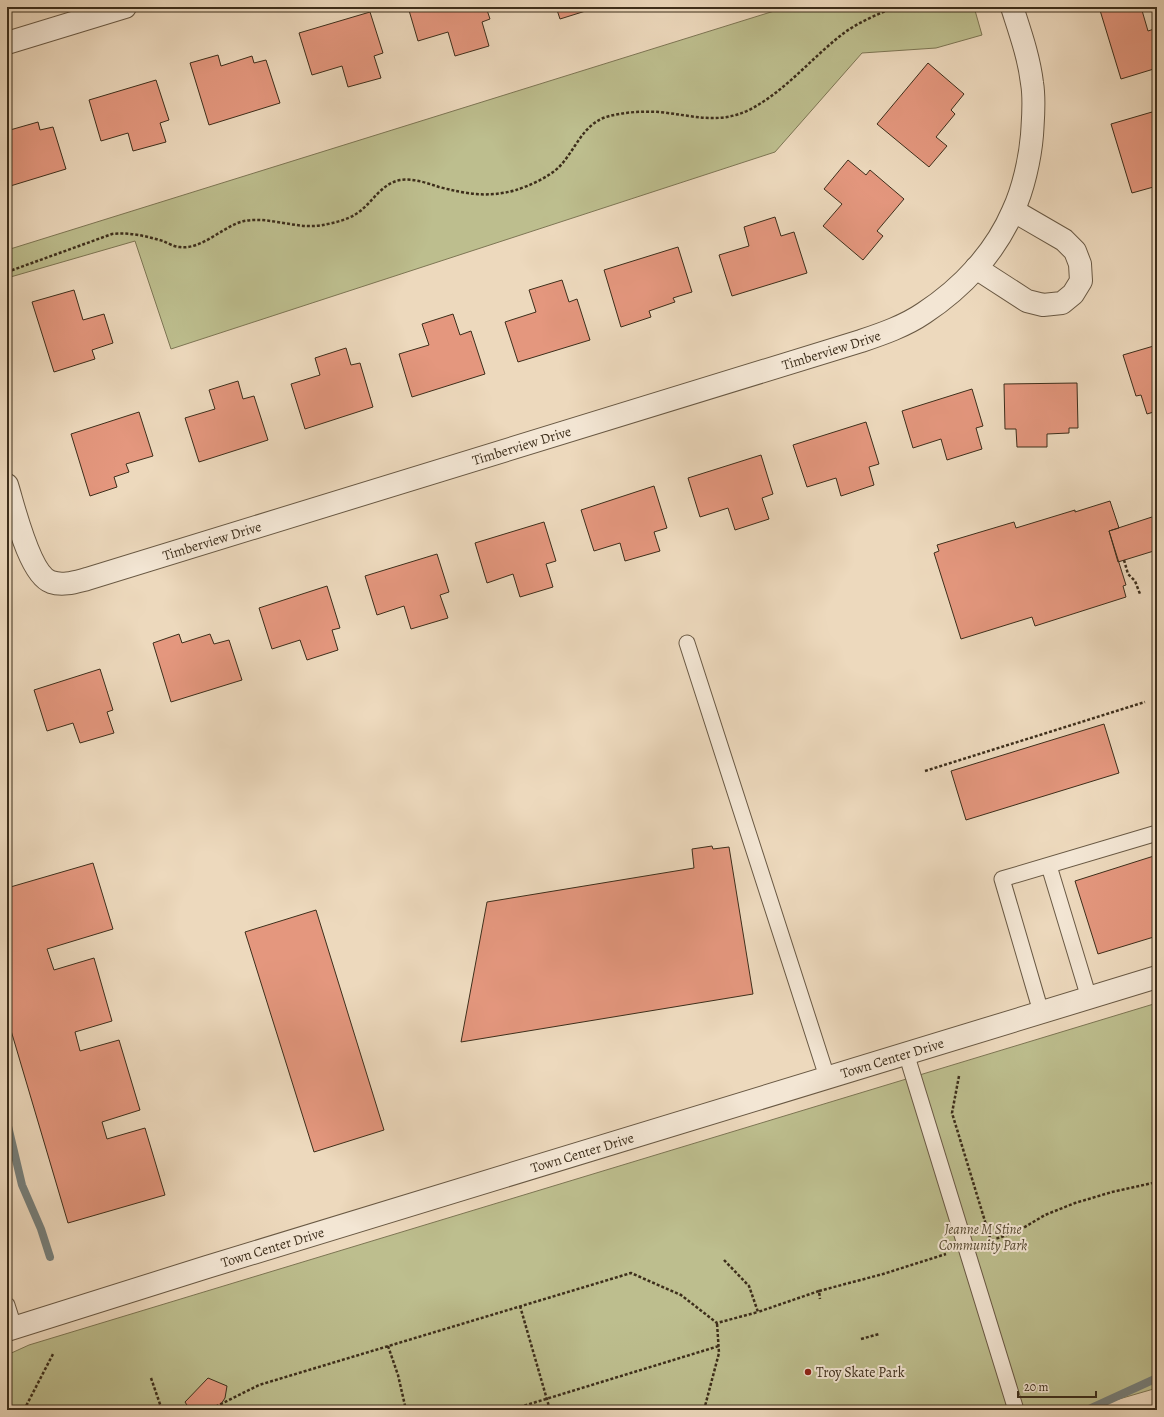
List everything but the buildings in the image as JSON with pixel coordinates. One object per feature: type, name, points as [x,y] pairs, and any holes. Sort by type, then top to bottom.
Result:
[{"type":"street","points":[[7,43],[125,7]]},
{"type":"street","name":"Timberview Drive","points":[[7,485],[30,557],[38,570],[50,582],[67,584],[891,331],[923,314],[950,294],[976,268],[994,246],[1014,211],[1025,175],[1034,116],[1032,83],[1026,54],[1012,7]]},
{"type":"street","points":[[976,268],[1027,301],[1043,305],[1062,303],[1073,294],[1081,281],[1080,264],[1075,251],[1064,240],[1014,211]]},
{"type":"street","name":"Town Center Drive","points":[[11,1329],[208,1267],[1157,977]]},
{"type":"lane","points":[[687,643],[827,1077]]},
{"type":"lane","points":[[1041,1012],[1002,879],[1157,833]]},
{"type":"lane","points":[[1049,866],[1089,998]]},
{"type":"lane","points":[[906,1053],[1016,1410]]},
{"type":"lane","points":[[7,1305],[11,1329]]},
{"type":"path","points":[[7,272],[112,234],[126,232],[163,241],[180,247],[192,246],[245,221],[262,220],[295,225],[321,226],[356,214],[390,182],[404,180],[422,182],[475,195],[494,195],[518,189],[537,182],[558,168],[588,128],[605,118],[631,112],[658,112],[722,119],[748,110],[773,95],[846,31],[895,7]]},
{"type":"path","points":[[1124,560],[1128,574],[1135,581],[1140,594]]},
{"type":"path","points":[[925,771],[1145,702]]},
{"type":"path","points":[[959,1076],[952,1113],[991,1240]]},
{"type":"path","points":[[981,1245],[1018,1231],[1045,1215],[1075,1203],[1112,1192],[1157,1182]]},
{"type":"path","points":[[717,1323],[758,1312],[819,1291],[883,1274],[948,1253]]},
{"type":"path","points":[[724,1260],[749,1286],[758,1312]]},
{"type":"path","points":[[186,1410],[197,1408],[214,1409],[259,1385],[630,1273],[681,1295],[717,1323],[719,1353],[704,1410]]},
{"type":"path","points":[[819,1291],[820,1299]]},
{"type":"path","points":[[520,1306],[550,1410]]},
{"type":"path","points":[[861,1339],[879,1334]]},
{"type":"path","points":[[388,1346],[398,1375],[406,1410]]},
{"type":"path","points":[[510,1410],[719,1346]]},
{"type":"path","points":[[24,1410],[53,1354]]},
{"type":"path","points":[[151,1378],[162,1410]]},
{"type":"green space","points":[[787,7],[974,7],[982,35],[936,48],[862,53],[775,152],[171,349],[135,241],[7,278],[7,250]]},
{"type":"green space","name":"Jeanne M Stine Community Park","points":[[1157,1003],[1157,1388],[1081,1410],[7,1410],[7,1355],[29,1345]]},
{"type":"waterway","points":[[7,1122],[22,1185],[41,1229],[50,1257]]},
{"type":"waterway","points":[[1087,1410],[1157,1378]]},
{"type":"place","name":"Troy Skate Park","points":[[808,1372]]}]
